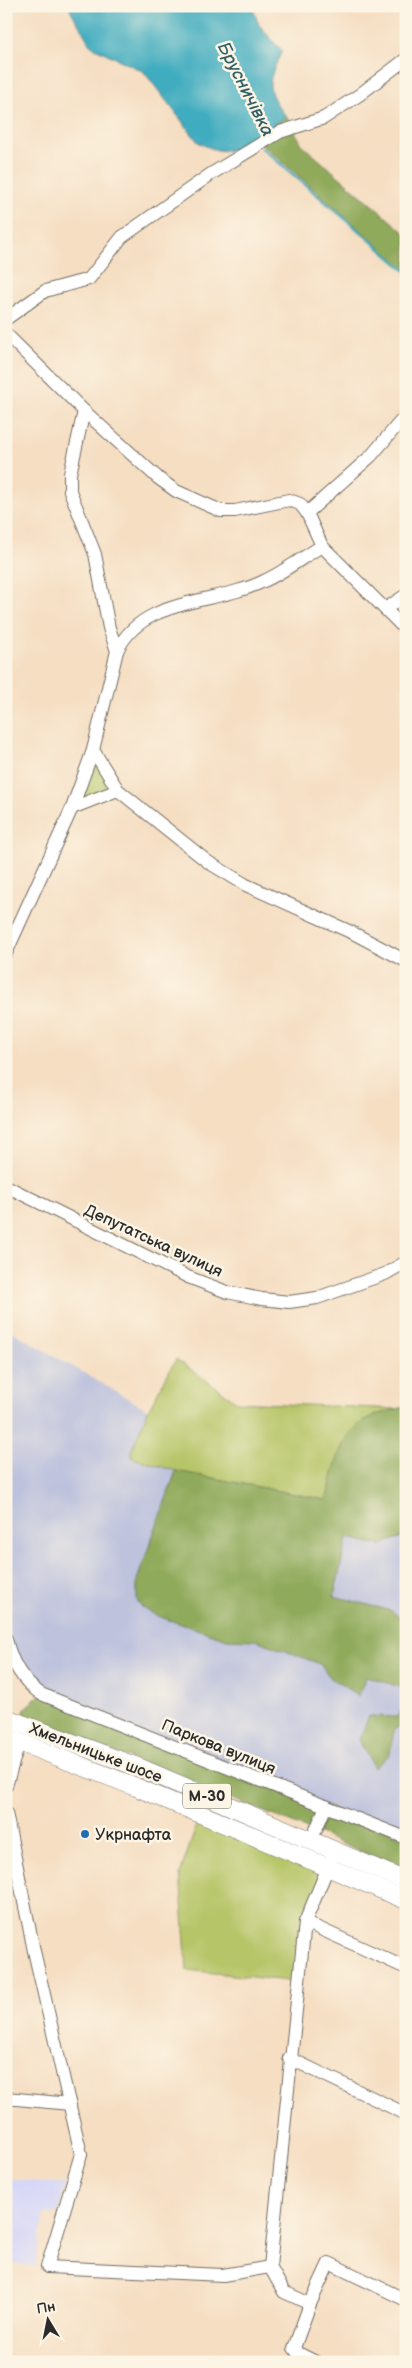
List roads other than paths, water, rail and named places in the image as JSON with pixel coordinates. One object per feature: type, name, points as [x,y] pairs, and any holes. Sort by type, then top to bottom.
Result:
[{"type":"highway","name":"Хмельницьке шосе","points":[[6,1718],[143,1769],[311,1841],[332,1859],[406,1900]]},
{"type":"highway","points":[[12,1740],[25,1724]]},
{"type":"highway","name":"Хмельницьке шосе","points":[[12,1740],[332,1859],[406,1882]]},
{"type":"street","points":[[404,6],[406,11]]},
{"type":"street","points":[[6,319],[45,291],[89,279],[122,237],[203,180],[280,132],[324,118],[359,95],[406,59]]},
{"type":"street","points":[[6,334],[84,411],[166,485],[214,509],[235,511],[289,500],[300,504],[307,513],[322,546],[406,630]]},
{"type":"street","points":[[84,411],[70,474],[70,491],[94,554],[109,628],[117,651]]},
{"type":"street","points":[[307,513],[371,456],[406,415]]},
{"type":"street","points":[[6,953],[72,808],[93,750],[117,651],[128,632],[169,608],[263,582],[322,546]]},
{"type":"street","points":[[385,608],[406,595]]},
{"type":"street","points":[[93,750],[118,790],[208,862],[288,905],[353,933],[406,961]]},
{"type":"street","points":[[72,808],[118,790]]},
{"type":"street","name":"Депутатська вулиця","points":[[6,1186],[188,1277],[211,1287],[244,1296],[289,1302],[317,1298],[385,1274],[406,1262]]},
{"type":"street","name":"Паркова вулиця","points":[[6,1639],[16,1666],[24,1678],[41,1694],[406,1838]]},
{"type":"street","points":[[6,1786],[12,1740]]},
{"type":"street","points":[[311,1841],[326,1806]]},
{"type":"street","points":[[6,1813],[34,1951],[80,2147],[80,2162],[47,2267],[217,2275],[270,2267]]},
{"type":"street","points":[[310,2304],[284,2292],[270,2267],[289,2058],[305,1922],[332,1859]]},
{"type":"street","points":[[305,1922],[406,1968]]},
{"type":"street","points":[[289,2058],[406,2114]]},
{"type":"street","points":[[6,2098],[70,2104]]},
{"type":"street","points":[[316,2362],[298,2354],[294,2348],[310,2304],[329,2263],[406,2300]]},
{"type":"water","points":[[68,6],[252,6],[259,25],[282,51],[273,70],[270,85],[274,98],[286,116],[255,140],[235,149],[224,151],[198,142],[144,72],[91,46]]},
{"type":"waterway","name":"Брусничівка","points":[[262,148],[406,271]]},
{"type":"place","name":"Укрнафта","points":[[85,1834]]}]
